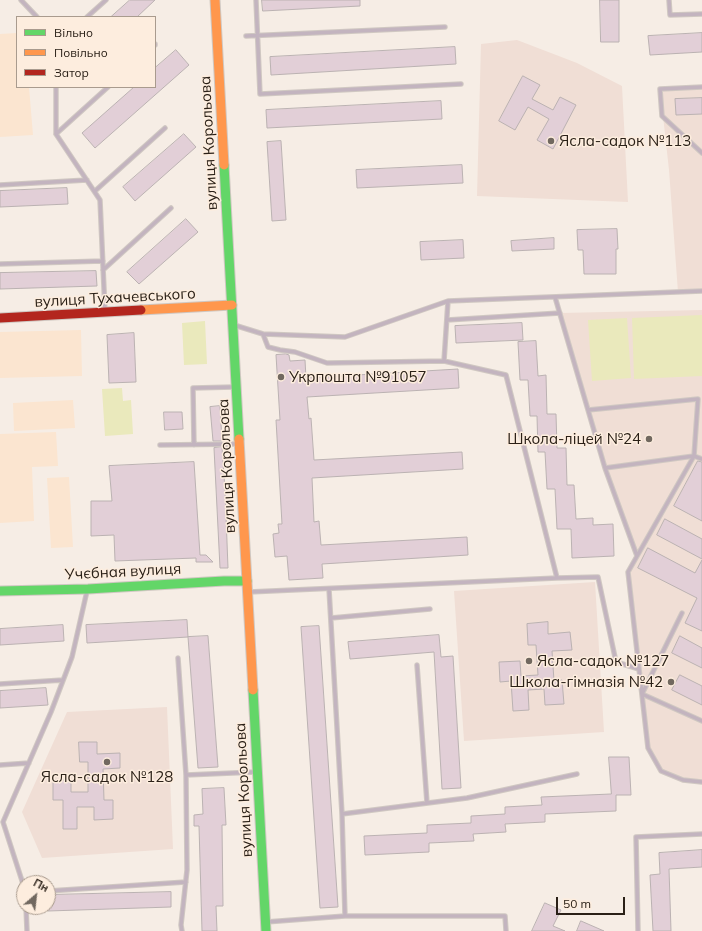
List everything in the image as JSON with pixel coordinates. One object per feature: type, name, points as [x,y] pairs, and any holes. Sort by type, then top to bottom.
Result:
[{"type":"street","name":"вулиця Корольова","points":[[215,0],[266,927]]},
{"type":"street","name":"вулиця Тухачевського","points":[[0,318],[232,305]]},
{"type":"street","name":"Учєбная вулиця","points":[[0,591],[88,589],[247,581]]},
{"type":"lane","points":[[22,0],[36,16]]},
{"type":"lane","points":[[88,16],[106,0]]},
{"type":"lane","points":[[256,0],[260,94],[462,84]]},
{"type":"lane","points":[[669,0],[670,15],[702,14]]},
{"type":"lane","points":[[246,36],[445,27]]},
{"type":"lane","points":[[702,87],[660,89],[662,116],[702,153]]},
{"type":"lane","points":[[56,88],[56,134],[100,200],[105,313]]},
{"type":"lane","points":[[56,134],[107,88]]},
{"type":"lane","points":[[94,191],[165,128]]},
{"type":"lane","points":[[0,185],[87,180]]},
{"type":"lane","points":[[103,270],[171,208]]},
{"type":"lane","points":[[0,264],[103,261]]},
{"type":"lane","points":[[233,324],[263,334],[345,337],[448,301],[702,291]]},
{"type":"lane","points":[[555,297],[605,468],[637,556]]},
{"type":"lane","points":[[444,361],[448,301]]},
{"type":"lane","points":[[447,320],[560,313]]},
{"type":"lane","points":[[263,334],[268,347],[295,352],[327,363],[444,361],[506,375],[557,578]]},
{"type":"lane","points":[[194,445],[193,388],[236,388]]},
{"type":"lane","points":[[588,410],[698,400],[694,456],[628,572],[648,748],[661,771],[683,780],[702,782]]},
{"type":"lane","points":[[160,446],[240,444]]},
{"type":"lane","points":[[605,468],[694,456],[702,459]]},
{"type":"lane","points":[[248,592],[598,577],[616,662],[639,669]]},
{"type":"lane","points":[[329,588],[342,814],[345,916]]},
{"type":"lane","points":[[20,875],[1,822],[51,712],[72,657],[88,589]]},
{"type":"lane","points":[[331,618],[430,609]]},
{"type":"lane","points":[[642,694],[682,613]]},
{"type":"lane","points":[[178,658],[186,775],[187,870],[182,931]]},
{"type":"lane","points":[[417,666],[427,803]]},
{"type":"lane","points":[[0,684],[63,680]]},
{"type":"lane","points":[[642,694],[702,721]]},
{"type":"lane","points":[[0,765],[29,763]]},
{"type":"lane","points":[[186,775],[257,772]]},
{"type":"lane","points":[[342,814],[467,798],[577,774]]},
{"type":"lane","points":[[638,931],[636,837],[702,834]]},
{"type":"lane","points":[[56,890],[186,882]]},
{"type":"lane","points":[[26,915],[27,931]]},
{"type":"lane","points":[[266,927],[345,916],[506,916],[506,931]]},
{"type":"shaded area","points":[[16,33],[16,88],[29,88],[33,135],[0,137],[0,34]]},
{"type":"shaded area","name":"Ясла-садок №113","points":[[517,40],[577,63],[622,86],[628,202],[477,196],[481,44]]},
{"type":"shaded area","points":[[702,87],[702,291],[678,292],[669,170],[660,89]]},
{"type":"shaded area","name":"Школа-ліцей №24","points":[[702,310],[702,782],[683,780],[661,771],[648,748],[628,572],[637,556],[605,468],[560,313]]},
{"type":"shaded area","points":[[81,330],[82,376],[0,378],[0,332]]},
{"type":"shaded area","points":[[73,400],[75,428],[14,431],[13,403]]},
{"type":"shaded area","points":[[56,432],[58,466],[32,467],[34,521],[0,523],[0,434]]},
{"type":"shaded area","points":[[69,477],[73,547],[51,548],[47,478]]},
{"type":"shaded area","name":"Ясла-садок №127","points":[[595,582],[604,732],[464,741],[454,591]]},
{"type":"shaded area","name":"Ясла-садок №128","points":[[167,707],[173,849],[42,858],[22,812],[67,712]]},
{"type":"green space","points":[[702,315],[702,376],[634,379],[632,318]]},
{"type":"green space","points":[[627,318],[631,378],[592,381],[588,320]]},
{"type":"green space","points":[[205,321],[207,364],[184,365],[182,323]]},
{"type":"green space","points":[[122,388],[123,401],[131,400],[133,434],[105,436],[102,389]]},
{"type":"building","points":[[130,0],[155,0],[138,16],[112,16]]},
{"type":"building","points":[[262,0],[360,0],[360,6],[263,11]]},
{"type":"building","points":[[600,0],[619,0],[619,42],[601,42]]},
{"type":"building","points":[[702,33],[702,52],[650,55],[648,36]]},
{"type":"building","points":[[455,47],[456,64],[271,75],[270,57]]},
{"type":"building","points":[[176,50],[189,65],[95,148],[82,133],[133,88],[156,88],[156,67]]},
{"type":"building","points":[[523,76],[540,85],[532,99],[553,110],[560,97],[576,105],[553,149],[537,140],[549,119],[528,107],[515,130],[499,121]]},
{"type":"building","points":[[702,98],[702,114],[676,115],[675,99]]},
{"type":"building","points":[[441,101],[442,119],[267,128],[266,110]]},
{"type":"building","points":[[184,134],[196,147],[135,201],[123,187]]},
{"type":"building","points":[[281,141],[286,220],[272,221],[267,142]]},
{"type":"building","points":[[462,165],[463,183],[357,188],[356,170]]},
{"type":"building","points":[[67,188],[68,204],[0,207],[0,191]]},
{"type":"building","points":[[186,219],[198,232],[139,284],[127,272]]},
{"type":"building","points":[[617,229],[618,249],[616,249],[616,274],[584,274],[583,250],[578,250],[577,230]]},
{"type":"building","points":[[554,238],[554,249],[512,251],[511,241]]},
{"type":"building","points":[[463,240],[464,258],[421,260],[420,242]]},
{"type":"building","points":[[96,271],[97,286],[0,289],[0,273]]},
{"type":"building","points":[[522,323],[523,340],[456,343],[455,326]]},
{"type":"building","points":[[134,333],[136,382],[109,383],[107,335]]},
{"type":"building","points":[[536,341],[538,376],[546,375],[547,414],[556,414],[557,448],[566,448],[567,485],[574,485],[576,519],[593,518],[593,525],[613,524],[614,556],[572,558],[571,529],[557,529],[555,489],[547,489],[545,452],[538,452],[537,416],[530,416],[528,380],[520,380],[518,342]]},
{"type":"building","points":[[276,355],[289,355],[290,361],[305,360],[306,378],[458,369],[459,388],[307,397],[309,419],[311,418],[314,460],[462,452],[463,469],[312,478],[314,522],[319,521],[321,545],[467,537],[468,555],[322,564],[323,578],[289,580],[287,556],[275,557],[273,534],[279,533],[278,524],[282,524],[276,420],[280,420]]},
{"type":"building","points":[[220,406],[222,441],[213,441],[210,407]]},
{"type":"building","points":[[164,412],[182,412],[183,429],[165,430]]},
{"type":"building","points":[[222,447],[228,568],[220,568],[214,448]]},
{"type":"building","points":[[698,461],[702,462],[702,521],[674,506]]},
{"type":"building","points":[[194,462],[200,555],[206,555],[213,562],[196,562],[196,558],[115,561],[114,535],[91,536],[91,501],[112,501],[109,466]]},
{"type":"building","points":[[665,519],[702,539],[702,559],[657,535]]},
{"type":"building","points":[[648,548],[695,573],[702,560],[702,631],[685,623],[697,598],[638,568]]},
{"type":"building","points":[[187,620],[188,637],[87,643],[86,625]]},
{"type":"building","points":[[548,622],[548,634],[570,632],[572,650],[552,651],[554,681],[562,680],[564,704],[545,705],[544,689],[528,690],[529,710],[513,711],[511,681],[500,682],[499,662],[520,661],[521,676],[538,675],[536,645],[528,645],[527,624]]},
{"type":"building","points":[[63,625],[64,641],[0,645],[0,629]]},
{"type":"building","points":[[319,626],[338,907],[320,908],[301,627]]},
{"type":"building","points":[[439,635],[441,657],[453,656],[461,788],[442,789],[434,652],[350,659],[348,642]]},
{"type":"building","points":[[208,636],[218,767],[198,768],[188,637]]},
{"type":"building","points":[[680,636],[702,648],[702,668],[672,653]]},
{"type":"building","points":[[680,675],[702,686],[702,705],[672,690]]},
{"type":"building","points":[[46,688],[48,705],[0,708],[0,691]]},
{"type":"building","points":[[79,742],[97,742],[97,754],[120,753],[120,768],[103,769],[104,800],[113,800],[113,819],[94,820],[94,807],[77,807],[77,829],[63,829],[63,800],[53,800],[53,780],[71,780],[71,792],[88,792],[88,762],[80,762]]},
{"type":"building","points":[[609,757],[629,757],[631,795],[616,795],[616,811],[545,814],[545,822],[505,824],[506,832],[473,834],[474,841],[429,843],[429,852],[365,855],[364,836],[427,833],[427,825],[471,823],[471,816],[505,814],[505,807],[542,805],[541,797],[611,794]]},
{"type":"building","points":[[224,788],[226,825],[222,825],[223,906],[216,906],[217,931],[202,931],[199,826],[194,826],[194,815],[203,814],[202,789]]},
{"type":"building","points":[[702,850],[702,867],[669,869],[671,931],[653,931],[650,875],[660,874],[659,853]]},
{"type":"building","points":[[171,892],[171,907],[56,911],[56,895]]},
{"type":"building","points":[[545,903],[561,910],[553,926],[565,931],[532,931]]},
{"type":"building","points":[[581,921],[604,931],[577,931]]},
{"type":"traffic: fast","points":[[224,165],[239,439]]},
{"type":"traffic: fast","points":[[0,591],[88,589],[247,581]]},
{"type":"traffic: fast","points":[[253,690],[266,931]]},
{"type":"traffic: slow","points":[[215,0],[224,165]]},
{"type":"traffic: slow","points":[[141,310],[232,305]]},
{"type":"traffic: slow","points":[[239,439],[253,690]]},
{"type":"traffic: jam","points":[[0,318],[141,310]]},
{"type":"place","name":"Ясла-садок №113","points":[[551,141]]},
{"type":"place","name":"Укрпошта №91057","points":[[281,377]]},
{"type":"place","name":"Школа-ліцей №24","points":[[649,439]]},
{"type":"place","name":"Ясла-садок №127","points":[[529,661]]},
{"type":"place","name":"Школа-гімназія №42","points":[[671,682]]},
{"type":"place","name":"Ясла-садок №128","points":[[107,762]]}]
